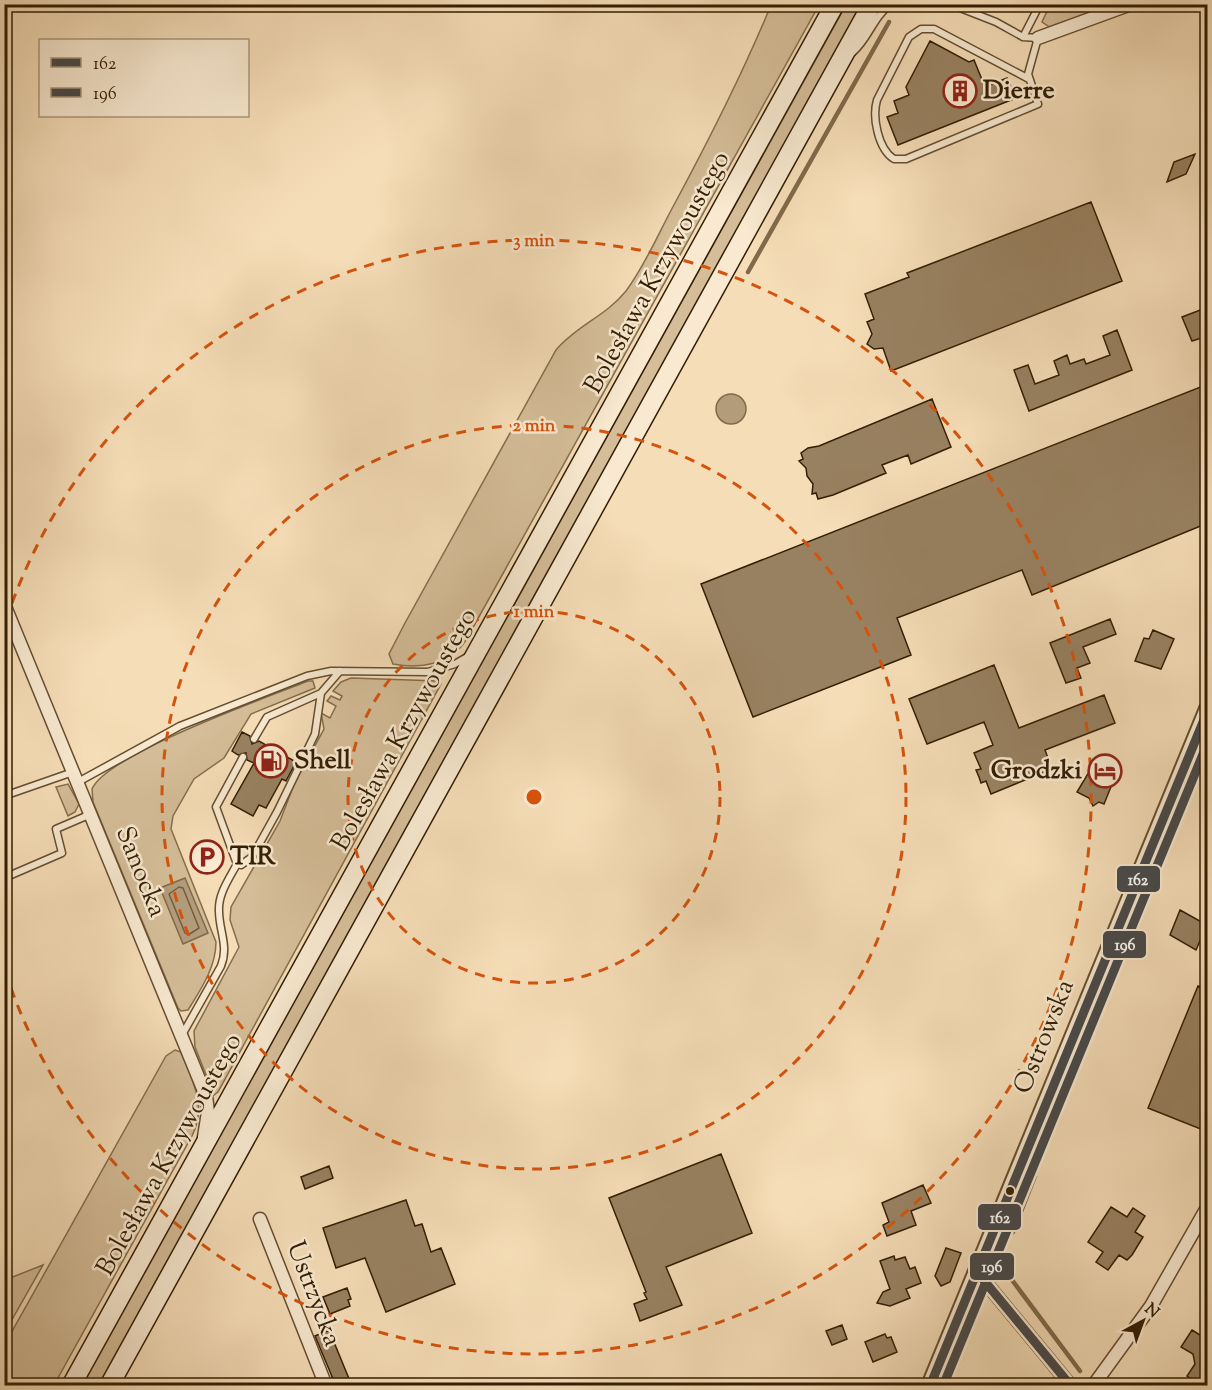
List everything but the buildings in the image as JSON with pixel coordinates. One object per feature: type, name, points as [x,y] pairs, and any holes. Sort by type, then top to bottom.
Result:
[{"type":"main road","name":"Bolesława Krzywoustego","points":[[71,1386],[835,4]]},
{"type":"main road","points":[[109,1386],[872,4]]},
{"type":"street","points":[[1038,38],[1131,4]]},
{"type":"street","name":"Sanocka","points":[[4,604],[182,1035],[208,1106],[206,1128],[196,1161]]},
{"type":"street","name":"Ostrowska","points":[[930,1386],[1208,709]]},
{"type":"street","points":[[1093,1386],[1150,1306],[1188,1236],[1208,1206]]},
{"type":"street","name":"Ustrzycka","points":[[260,1219],[326,1386]]},
{"type":"street","points":[[977,1272],[1071,1386]]},
{"type":"lane","points":[[841,62],[864,42],[880,13],[891,4]]},
{"type":"lane","points":[[950,4],[996,22],[1023,37],[1038,38],[1029,70],[1029,79],[1038,104],[906,159],[894,159],[882,147],[875,109],[876,99],[909,38],[917,30],[934,29],[1029,79]]},
{"type":"lane","points":[[1023,37],[1040,4]]},
{"type":"lane","points":[[4,796],[76,777],[180,726],[307,676],[340,671],[433,671],[460,662],[481,645]]},
{"type":"lane","points":[[254,738],[267,717],[321,693],[340,671]]},
{"type":"lane","points":[[237,864],[241,865],[252,857],[311,742],[321,693]]},
{"type":"lane","points":[[182,1035],[223,962],[225,947],[219,906],[223,891],[237,864],[216,807],[243,757]]},
{"type":"lane","points":[[4,878],[62,853],[56,829],[92,814]]},
{"type":"shaded area","points":[[771,5],[819,5],[466,640],[452,655],[434,663],[414,666],[393,664],[389,654],[405,623],[556,350],[618,300],[640,270],[726,105]]},
{"type":"shaded area","points":[[846,5],[862,5],[99,1385],[81,1386]]},
{"type":"shaded area","points":[[1050,5],[1111,5],[1051,28],[1042,22]]},
{"type":"shaded area","points":[[351,678],[439,681],[441,684],[218,1092],[214,1095],[195,1047],[194,1031],[239,947],[230,920],[231,907],[280,821],[295,782],[324,729],[321,713],[330,718],[336,706],[327,701],[331,696],[340,700],[342,696],[333,691],[341,682]]},
{"type":"shaded area","points":[[313,681],[315,688],[251,714],[224,758],[194,779],[173,816],[171,829],[216,942],[207,978],[188,1010],[181,1011],[93,802],[92,789],[104,775],[156,744],[226,713]]},
{"type":"shaded area","points":[[68,784],[79,804],[75,812],[68,816],[56,787]]},
{"type":"shaded area","points":[[175,1050],[181,1052],[197,1094],[198,1114],[192,1136],[54,1385],[5,1385],[5,1344],[166,1056]]},
{"type":"shaded area","points":[[43,1265],[5,1332],[5,1280]]},
{"type":"water","points":[[731,394],[737,395],[745,403],[745,415],[737,423],[731,424],[725,423],[717,415],[716,409],[717,403],[725,395]]},
{"type":"water","points":[[185,878],[208,933],[183,944],[160,888]]},
{"type":"waterway","points":[[748,272],[889,22]]},
{"type":"waterway","points":[[1013,1232],[1035,1176]]},
{"type":"waterway","points":[[1004,1259],[1006,1272],[1080,1371]]},
{"type":"transit line","name":"162","points":[[930,1386],[1208,710]]},
{"type":"transit line","name":"196","points":[[943,1386],[1208,742]]},
{"type":"transit line","name":"162","points":[[977,1272],[1071,1386]]},
{"type":"place","name":"Dierre","points":[[960,91]]},
{"type":"place","name":"Shell","points":[[271,761]]},
{"type":"place","name":"Grodzki","points":[[1105,771]]},
{"type":"place","name":"TIR","points":[[207,857]]}]
